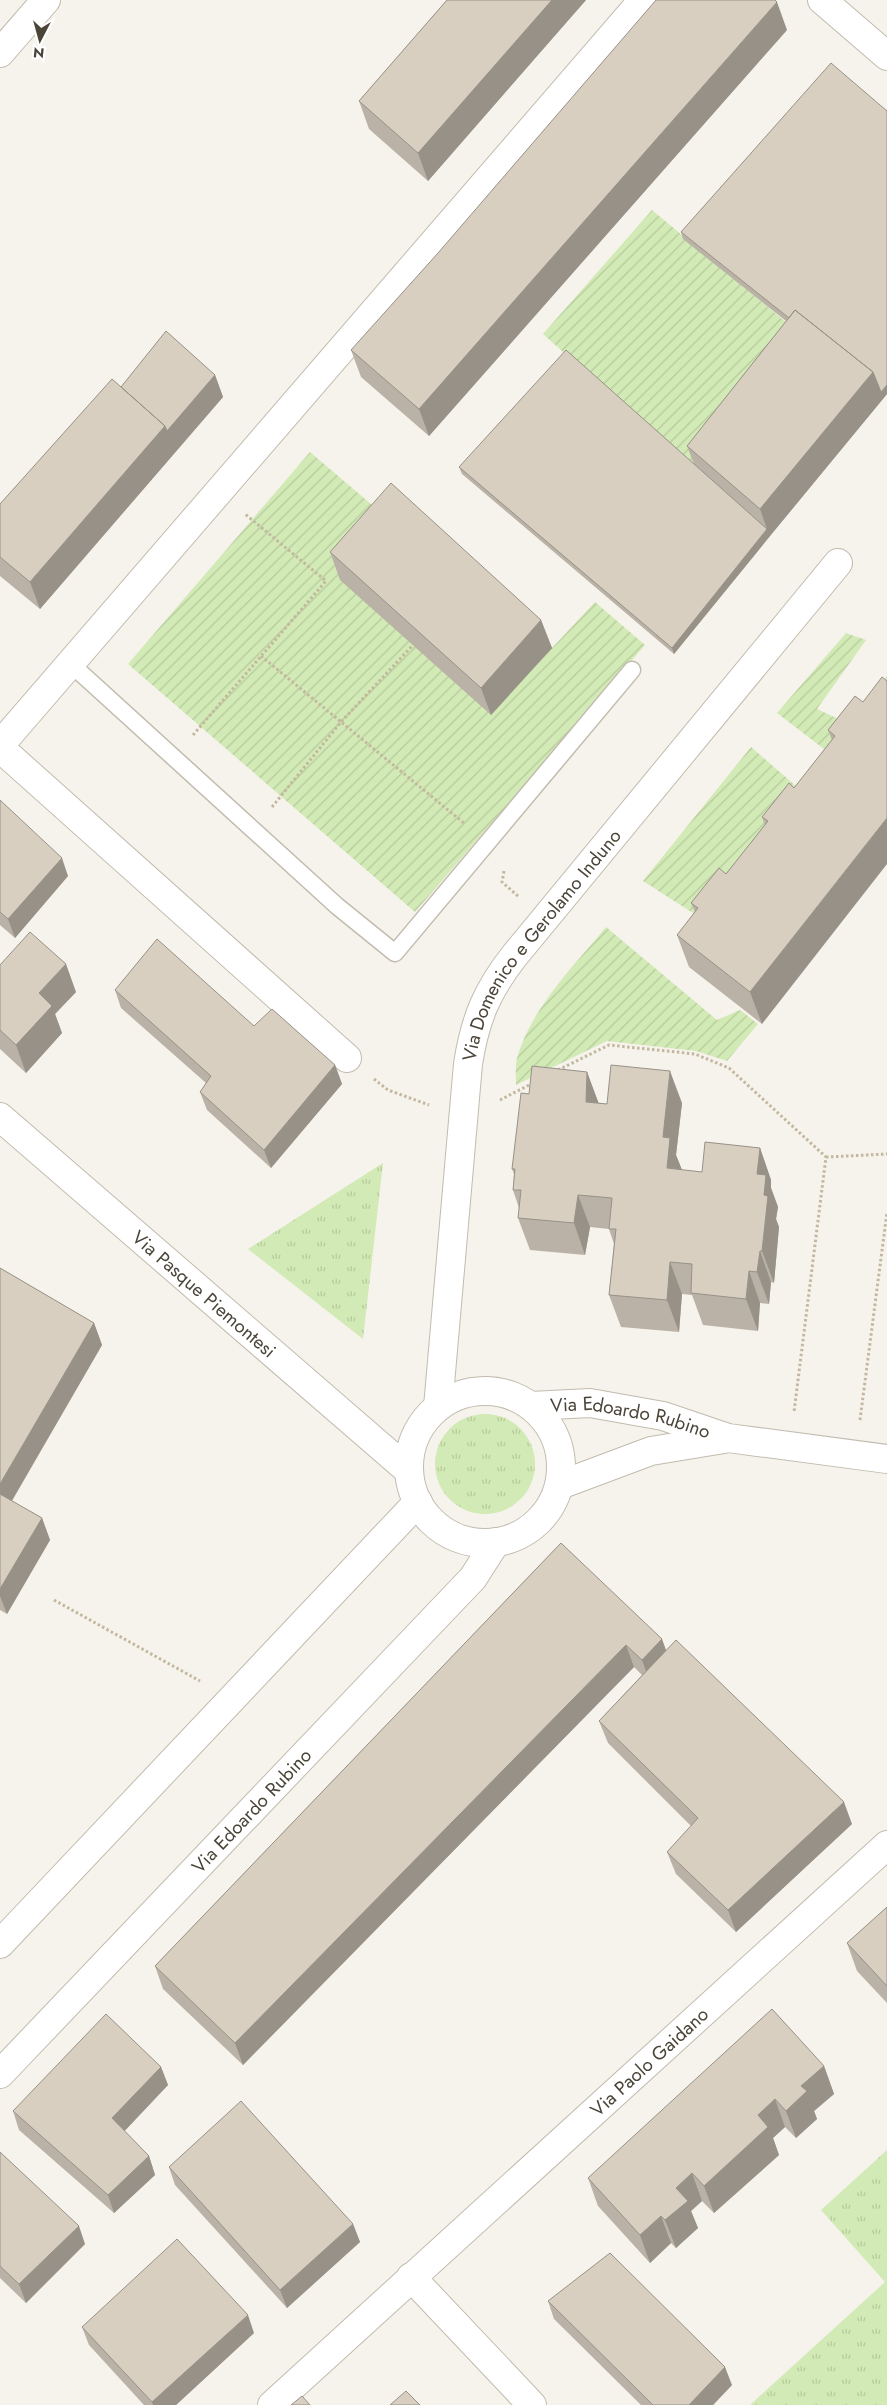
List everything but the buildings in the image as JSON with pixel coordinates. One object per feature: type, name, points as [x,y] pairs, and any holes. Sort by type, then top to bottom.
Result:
[{"type":"street","points":[[0,53],[46,0]]},
{"type":"street","points":[[347,1058],[0,747],[643,0]]},
{"type":"street","points":[[822,0],[887,56]]},
{"type":"street","name":"Via Domenico e Gerolamo Induno","points":[[438,1407],[463,1118],[472,1040],[478,1016],[497,976],[838,563]]},
{"type":"street","name":"Via Pasque Piemontesi","points":[[0,1117],[409,1471]]},
{"type":"street","name":"Via Edoardo Rubino","points":[[484,1391],[509,1394],[531,1406],[547,1422],[558,1441],[562,1464],[560,1486],[551,1506],[536,1524],[518,1536],[496,1542],[473,1542],[451,1535],[432,1521],[418,1502],[409,1471],[412,1447],[422,1424],[438,1407],[460,1395],[484,1391]]},
{"type":"street","name":"Via Edoardo Rubino","points":[[531,1406],[590,1403],[664,1416],[728,1438],[887,1459]]},
{"type":"street","name":"Via Edoardo Rubino","points":[[560,1486],[651,1450],[728,1438]]},
{"type":"street","points":[[0,1944],[418,1502]]},
{"type":"street","name":"Via Edoardo Rubino","points":[[0,2074],[473,1578],[496,1542]]},
{"type":"street","name":"Via Paolo Gaidano","points":[[272,2405],[887,1844]]},
{"type":"street","points":[[411,2277],[532,2405]]},
{"type":"lane","points":[[72,665],[337,906],[394,954],[632,670]]},
{"type":"path","points":[[173,758],[326,581],[220,493]]},
{"type":"path","points":[[254,830],[341,722],[413,645]]},
{"type":"path","points":[[261,656],[487,843]]},
{"type":"path","points":[[557,1071],[609,1045],[695,1054],[729,1068],[826,1157],[887,1154]]},
{"type":"path","points":[[347,1058],[388,1090],[463,1118],[540,1080]]},
{"type":"path","points":[[790,1447],[826,1157]]},
{"type":"path","points":[[855,1456],[887,1212]]},
{"type":"path","points":[[54,1600],[193,1676],[202,1683]]},
{"type":"green space","points":[[652,210],[805,338],[698,473],[543,334]]},
{"type":"green space","points":[[310,452],[392,522],[552,648],[595,602],[645,645],[415,912],[128,664]]},
{"type":"green space","points":[[846,633],[866,640],[817,709],[851,725],[887,676],[887,701],[837,759],[777,713]]},
{"type":"green space","points":[[751,747],[812,800],[707,922],[643,881]]},
{"type":"green space","points":[[606,927],[717,1020],[740,1010],[758,1024],[727,1061],[696,1051],[607,1041],[516,1085],[517,1058],[532,1022],[567,972]]},
{"type":"green space","points":[[383,1163],[363,1339],[248,1249]]},
{"type":"green space","points":[[485,1414],[495,1415],[513,1422],[527,1436],[534,1454],[534,1474],[527,1492],[513,1506],[495,1513],[485,1514],[475,1513],[457,1506],[443,1492],[436,1474],[435,1464],[436,1454],[443,1436],[457,1422],[475,1415]]},
{"type":"green space","points":[[887,2150],[887,2405],[750,2405],[885,2282],[821,2210]]}]
